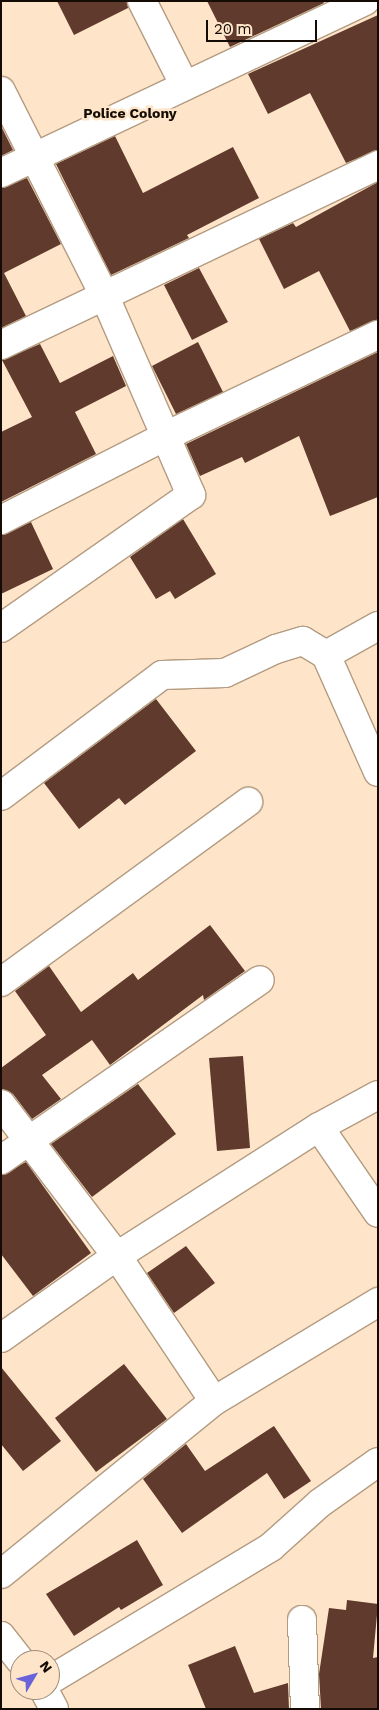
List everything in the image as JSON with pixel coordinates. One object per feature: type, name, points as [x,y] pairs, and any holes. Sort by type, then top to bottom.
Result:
[{"type":"street","points":[[142,1],[185,86]]},
{"type":"street","points":[[1,173],[185,86],[333,8],[365,1]]},
{"type":"street","points":[[1,91],[33,158],[106,297],[168,435],[192,495],[1,628]]},
{"type":"street","points":[[1,345],[106,297],[378,165]]},
{"type":"street","points":[[1,520],[168,435],[378,335]]},
{"type":"street","points":[[326,655],[378,626]]},
{"type":"street","points":[[1,796],[162,675],[225,673],[276,648],[303,642],[326,655],[378,772]]},
{"type":"street","points":[[1,982],[248,802]]},
{"type":"street","points":[[1,1160],[260,980]]},
{"type":"street","points":[[1,1338],[117,1256],[319,1128],[378,1095]]},
{"type":"street","points":[[1,1104],[117,1256],[214,1400]]},
{"type":"street","points":[[319,1128],[378,1213]]},
{"type":"street","points":[[1,1574],[214,1400],[378,1302]]},
{"type":"street","points":[[60,1674],[271,1547],[320,1502],[378,1462]]},
{"type":"street","points":[[302,1620],[305,1709]]},
{"type":"building","points":[[57,1],[127,1],[128,8],[74,35]]},
{"type":"building","points":[[207,1],[323,1],[324,3],[230,47]]},
{"type":"building","points":[[378,15],[378,150],[346,163],[310,93],[268,114],[248,74]]},
{"type":"building","points":[[1,126],[13,150],[1,156]]},
{"type":"building","points":[[115,136],[143,193],[233,147],[259,198],[187,235],[189,238],[111,275],[56,164]]},
{"type":"building","points":[[27,178],[61,244],[4,273],[26,316],[1,328],[1,188]]},
{"type":"building","points":[[378,182],[378,320],[350,331],[319,271],[284,289],[259,239],[293,223],[296,227]]},
{"type":"building","points":[[199,268],[228,322],[192,340],[164,285]]},
{"type":"building","points":[[198,342],[223,392],[176,414],[152,366]]},
{"type":"building","points":[[40,344],[60,383],[113,356],[126,386],[75,412],[96,454],[1,502],[1,432],[32,417],[2,360]]},
{"type":"building","points":[[378,352],[378,497],[330,516],[299,436],[245,463],[242,457],[200,476],[186,444]]},
{"type":"building","points":[[183,519],[216,574],[175,599],[170,591],[156,599],[130,557]]},
{"type":"building","points":[[31,522],[53,569],[1,594],[1,535]]},
{"type":"building","points":[[156,699],[196,751],[125,805],[119,798],[79,829],[44,783]]},
{"type":"building","points":[[210,925],[245,971],[204,1000],[203,995],[110,1065],[92,1040],[42,1075],[61,1099],[32,1119],[13,1094],[1,1089],[1,1068],[46,1035],[15,991],[49,966],[81,1012],[133,973],[138,980]]},
{"type":"building","points":[[243,1056],[250,1148],[217,1151],[209,1058]]},
{"type":"building","points":[[138,1084],[176,1134],[92,1197],[51,1144]]},
{"type":"building","points":[[26,1162],[91,1253],[33,1296],[1,1254],[1,1175]]},
{"type":"building","points":[[186,1246],[215,1283],[174,1313],[147,1273]]},
{"type":"building","points":[[124,1364],[167,1419],[96,1472],[55,1418]]},
{"type":"building","points":[[1,1367],[61,1441],[23,1471],[1,1444]]},
{"type":"building","points":[[274,1426],[311,1481],[284,1499],[267,1473],[182,1533],[143,1479],[186,1444],[205,1471]]},
{"type":"building","points":[[137,1540],[163,1585],[121,1610],[119,1607],[74,1636],[46,1594]]},
{"type":"building","points":[[347,1600],[378,1604],[373,1658],[378,1657],[378,1709],[321,1709],[319,1674],[329,1608],[346,1610]]},
{"type":"building","points":[[235,1646],[254,1693],[288,1683],[289,1709],[206,1709],[188,1665]]},
{"type":"district","name":"Police Colony","points":[[130,113]]}]
